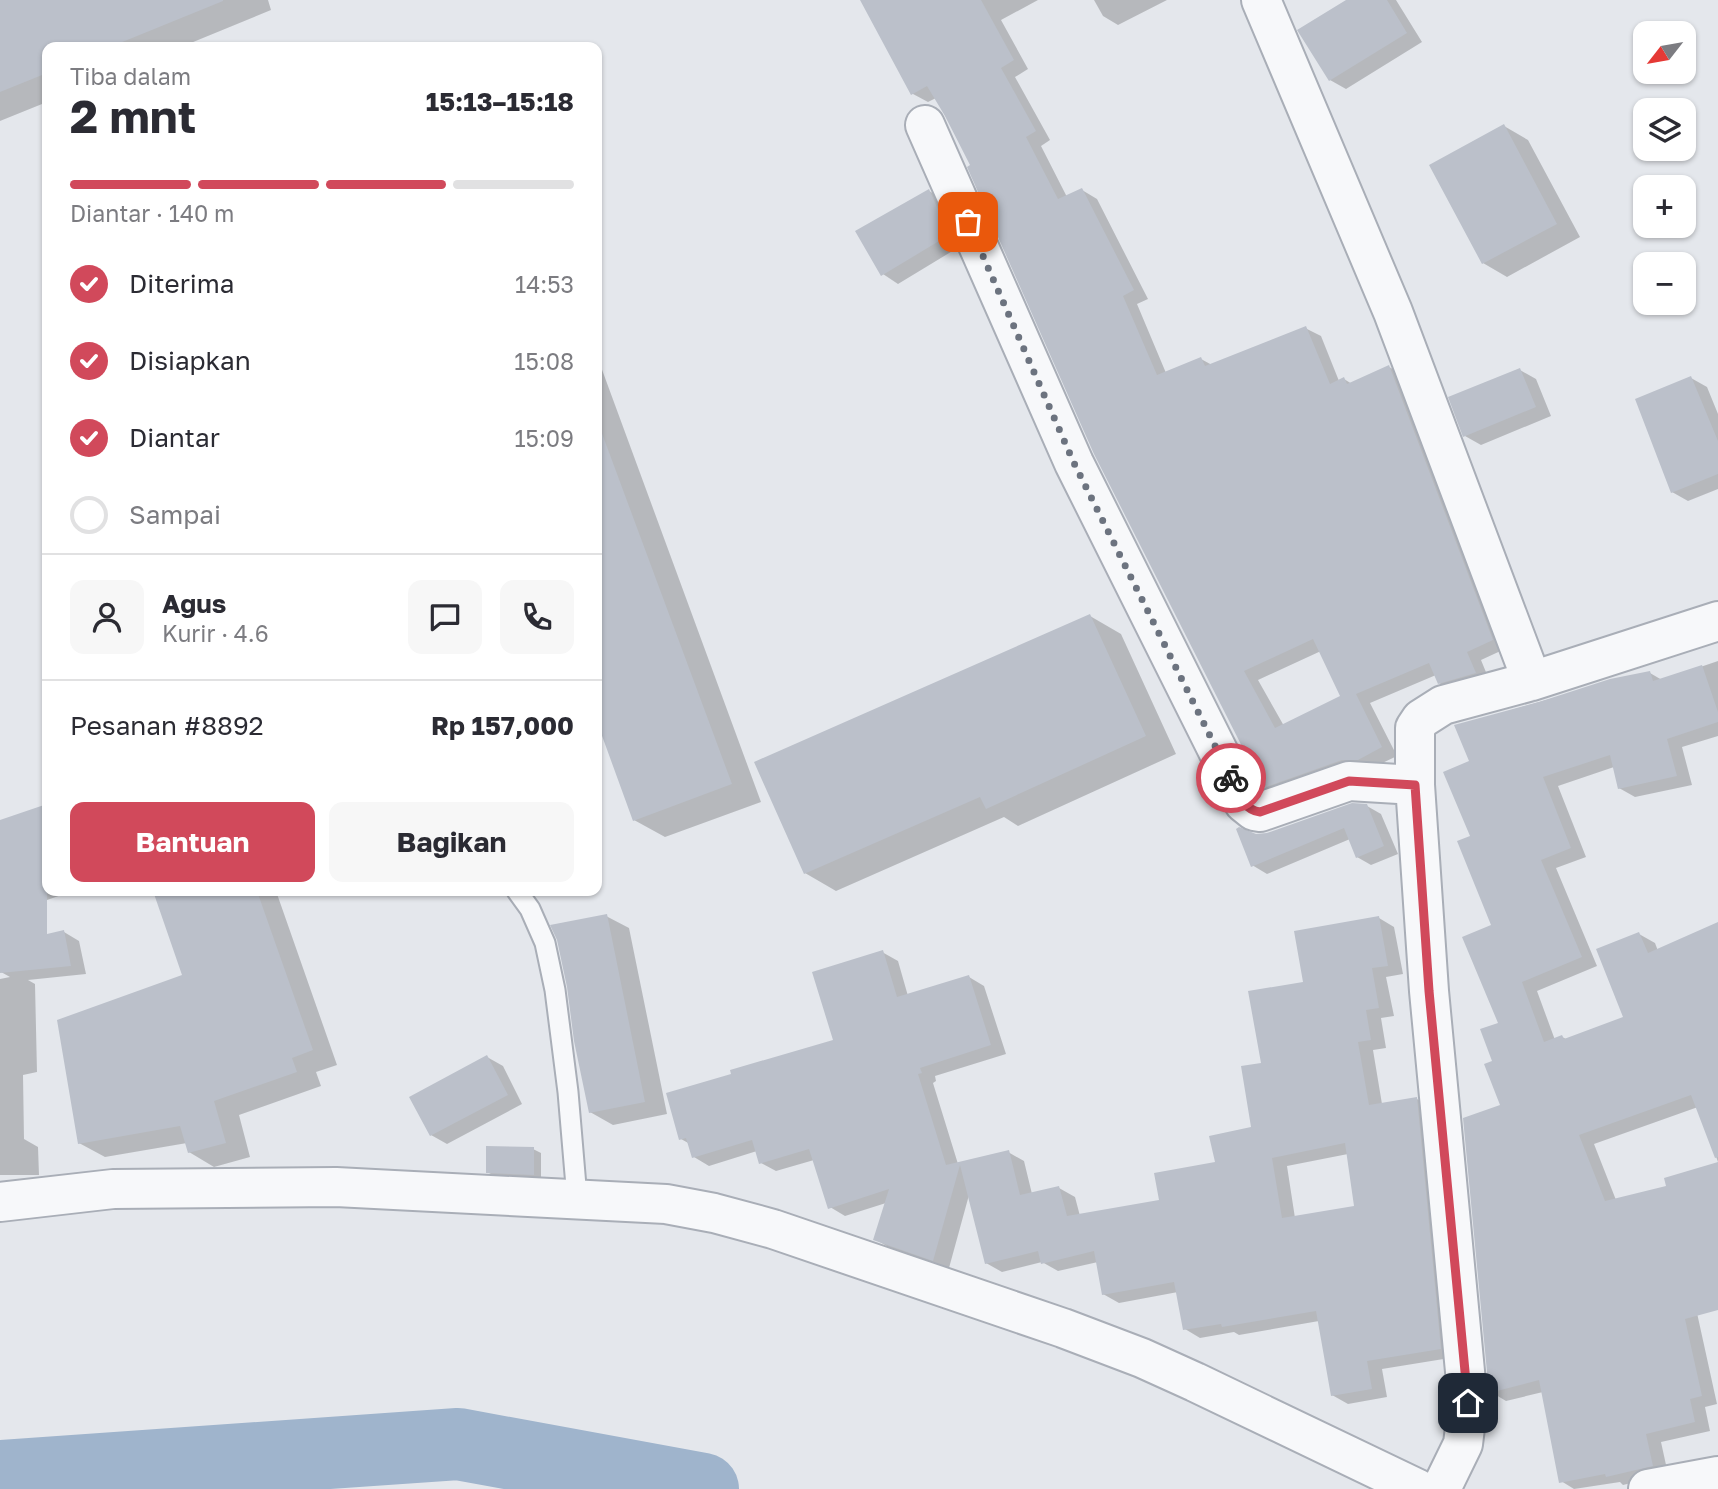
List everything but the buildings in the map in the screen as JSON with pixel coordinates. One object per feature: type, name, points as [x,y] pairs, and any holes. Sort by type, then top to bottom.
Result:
[{"type":"street","points":[[1261,0],[1393,312],[1532,681]]},
{"type":"street","points":[[925,125],[1074,463],[1244,803],[1260,812],[1349,781],[1415,785]]},
{"type":"street","points":[[1441,1489],[1463,1444],[1468,1403],[1429,991],[1415,785],[1415,729],[1421,719],[1443,705],[1532,681],[1718,621]]},
{"type":"street","points":[[0,1202],[113,1189],[336,1187],[666,1204],[713,1213],[773,1229],[1049,1323],[1142,1358],[1418,1489]]},
{"type":"street","points":[[1648,1489],[1718,1476]]},
{"type":"lane","points":[[521,896],[530,909],[545,943],[555,990],[568,1092],[577,1198]]},
{"type":"waterway","points":[[0,1476],[458,1444],[703,1489]]},
{"type":"way so far","points":[[968,222],[1074,463],[1231,778]]},
{"type":"route","points":[[1231,778],[1249,809],[1260,812],[1349,781],[1415,785],[1429,991],[1468,1403]]}]
